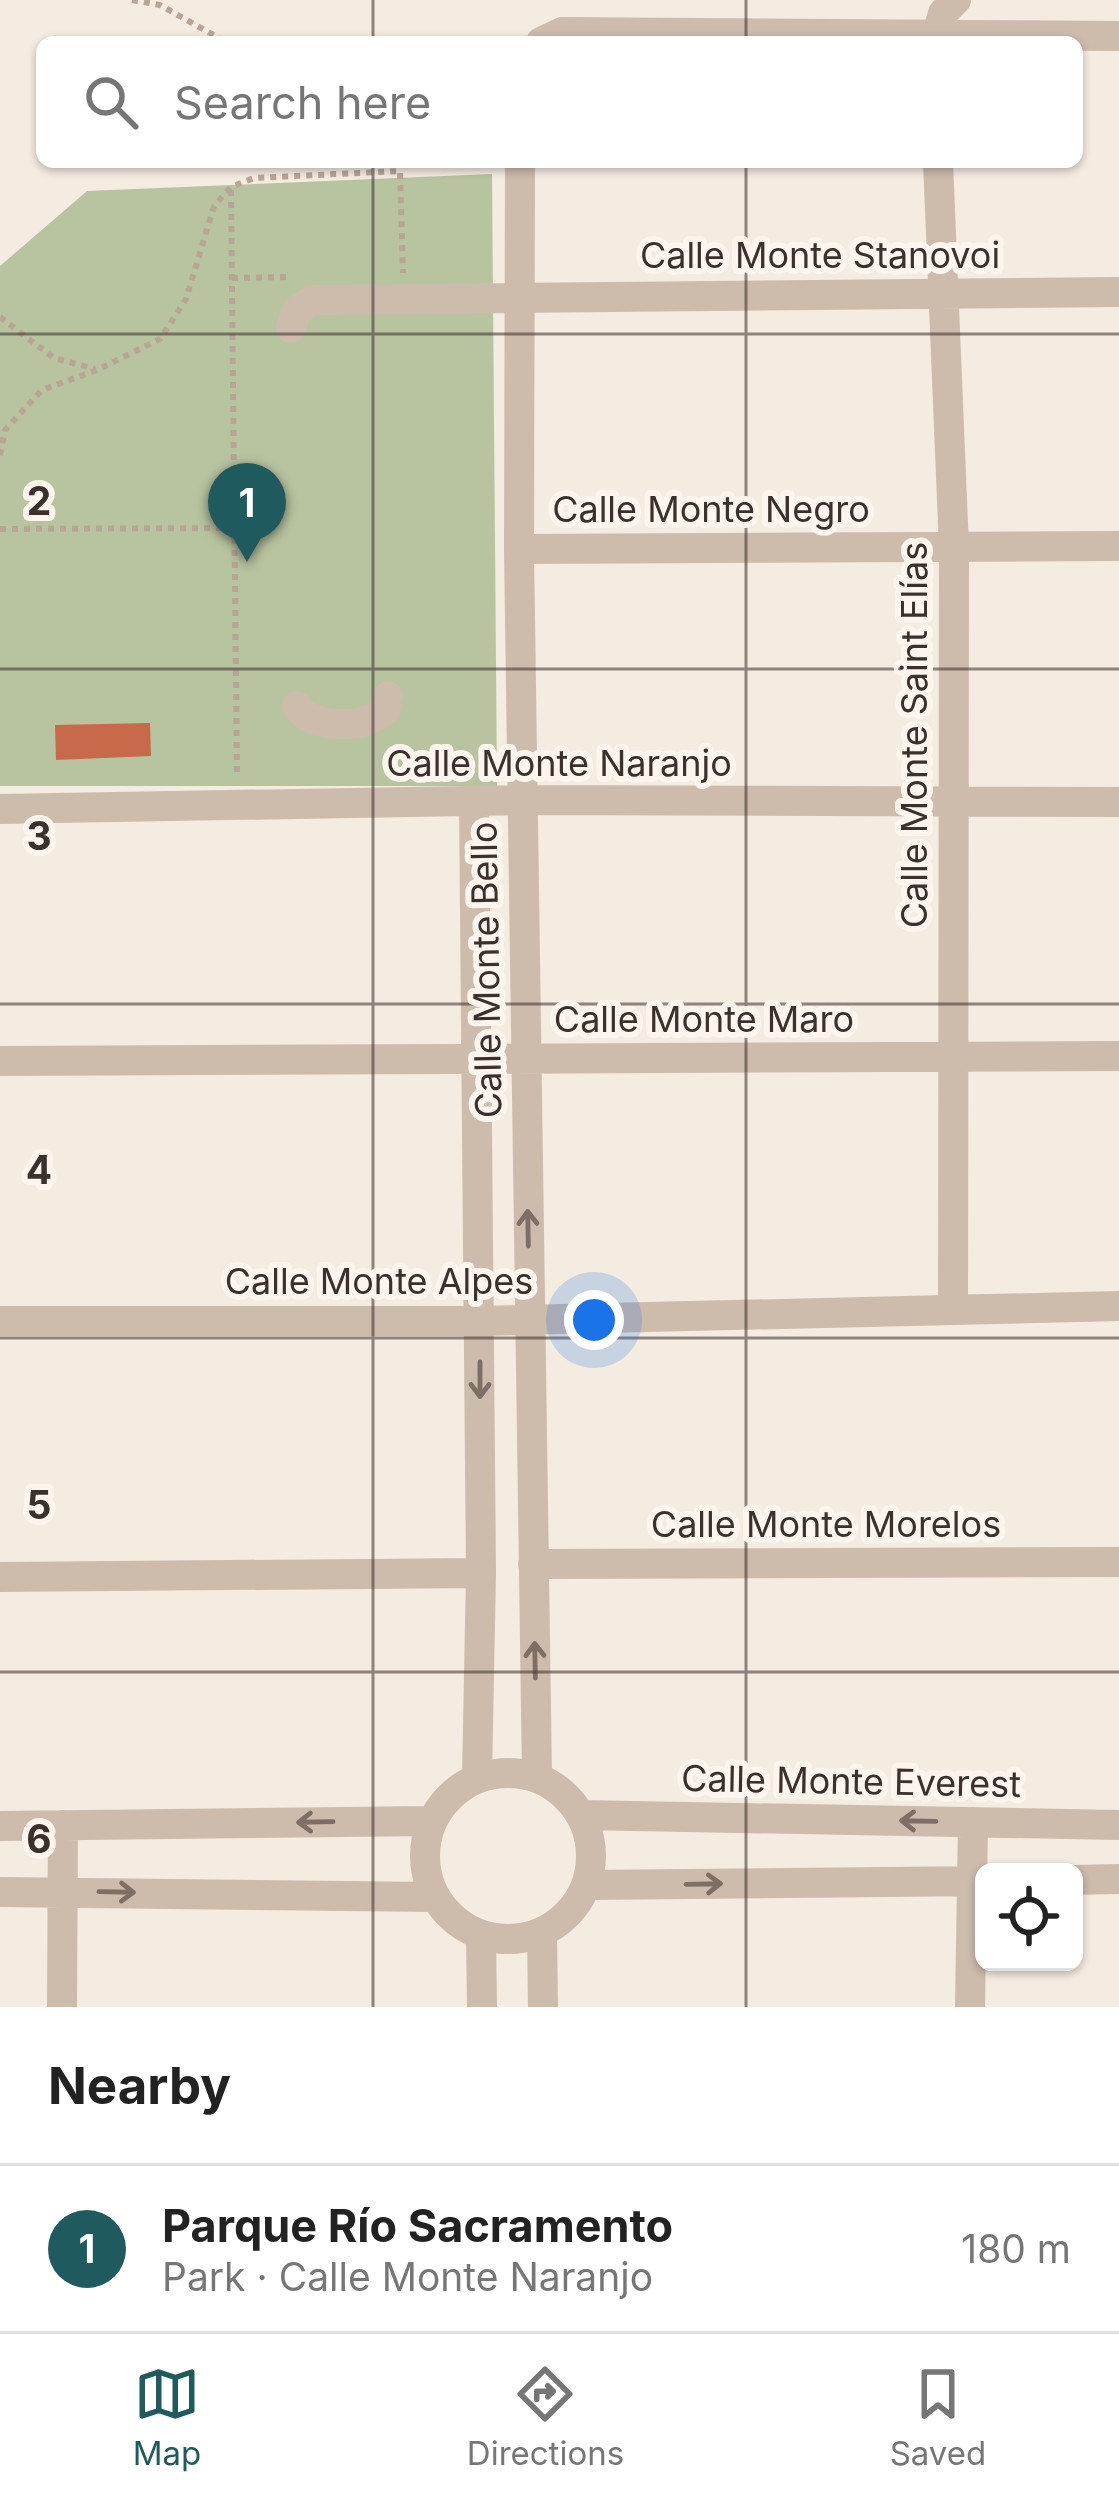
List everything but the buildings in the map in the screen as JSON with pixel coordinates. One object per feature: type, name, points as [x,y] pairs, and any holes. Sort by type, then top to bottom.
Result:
[{"type":"street","points":[[936,36],[944,13],[956,0]]},
{"type":"street","points":[[554,36],[562,32],[775,36]]},
{"type":"street","points":[[1083,37],[1119,36]]},
{"type":"street","name":"Calle Monte Bello","points":[[520,168],[519,549],[537,1778]]},
{"type":"street","name":"Calle Monte Saint Elías","points":[[938,168],[954,548],[953,1307]]},
{"type":"street","name":"Calle Monte Stanovoi","points":[[291,328],[297,310],[313,300],[1119,292]]},
{"type":"street","name":"Calle Monte Negro","points":[[519,549],[1119,546]]},
{"type":"street","points":[[297,706],[304,717],[317,722],[372,720],[385,710],[388,696]]},
{"type":"street","name":"Calle Monte Naranjo","points":[[0,808],[523,800],[1119,802]]},
{"type":"street","name":"Calle Monte Bello","points":[[474,801],[481,1573],[477,1778]]},
{"type":"street","name":"Calle Monte Maro","points":[[0,1061],[1119,1056]]},
{"type":"street","name":"Calle Monte Alpes","points":[[0,1322],[480,1321],[1119,1306]]},
{"type":"street","name":"Calle Monte Morelos","points":[[533,1564],[1119,1562]]},
{"type":"street","points":[[0,1577],[481,1573]]},
{"type":"street","points":[[496,1772],[537,1778],[562,1792],[581,1815],[592,1861],[586,1885],[562,1921],[542,1933],[501,1940],[481,1936],[454,1921],[434,1897],[425,1846],[432,1821],[458,1788],[477,1778],[496,1772]]},
{"type":"street","name":"Calle Monte Everest","points":[[581,1815],[1119,1825]]},
{"type":"street","points":[[0,1826],[432,1821]]},
{"type":"street","points":[[974,1822],[976,1863]]},
{"type":"street","points":[[62,2007],[63,1825]]},
{"type":"street","points":[[1083,1880],[1119,1880]]},
{"type":"street","points":[[586,1885],[975,1881]]},
{"type":"street","points":[[0,1892],[434,1897]]},
{"type":"street","points":[[970,2007],[975,1917]]},
{"type":"street","points":[[542,1933],[543,2007]]},
{"type":"street","points":[[481,1936],[482,2007]]},
{"type":"path","points":[[132,0],[160,5],[215,36]]},
{"type":"path","points":[[0,455],[5,430],[42,390],[160,339],[185,298],[214,206],[231,187],[254,178],[386,168]]},
{"type":"path","points":[[399,168],[404,298]]},
{"type":"path","points":[[231,187],[237,805]]},
{"type":"path","points":[[0,317],[54,358],[97,370]]},
{"type":"path","points":[[0,529],[234,528]]},
{"type":"green space","points":[[492,174],[497,786],[0,786],[0,266],[87,191]]},
{"type":"place","name":"Parque Río Sacramento","points":[[247,562]]}]
